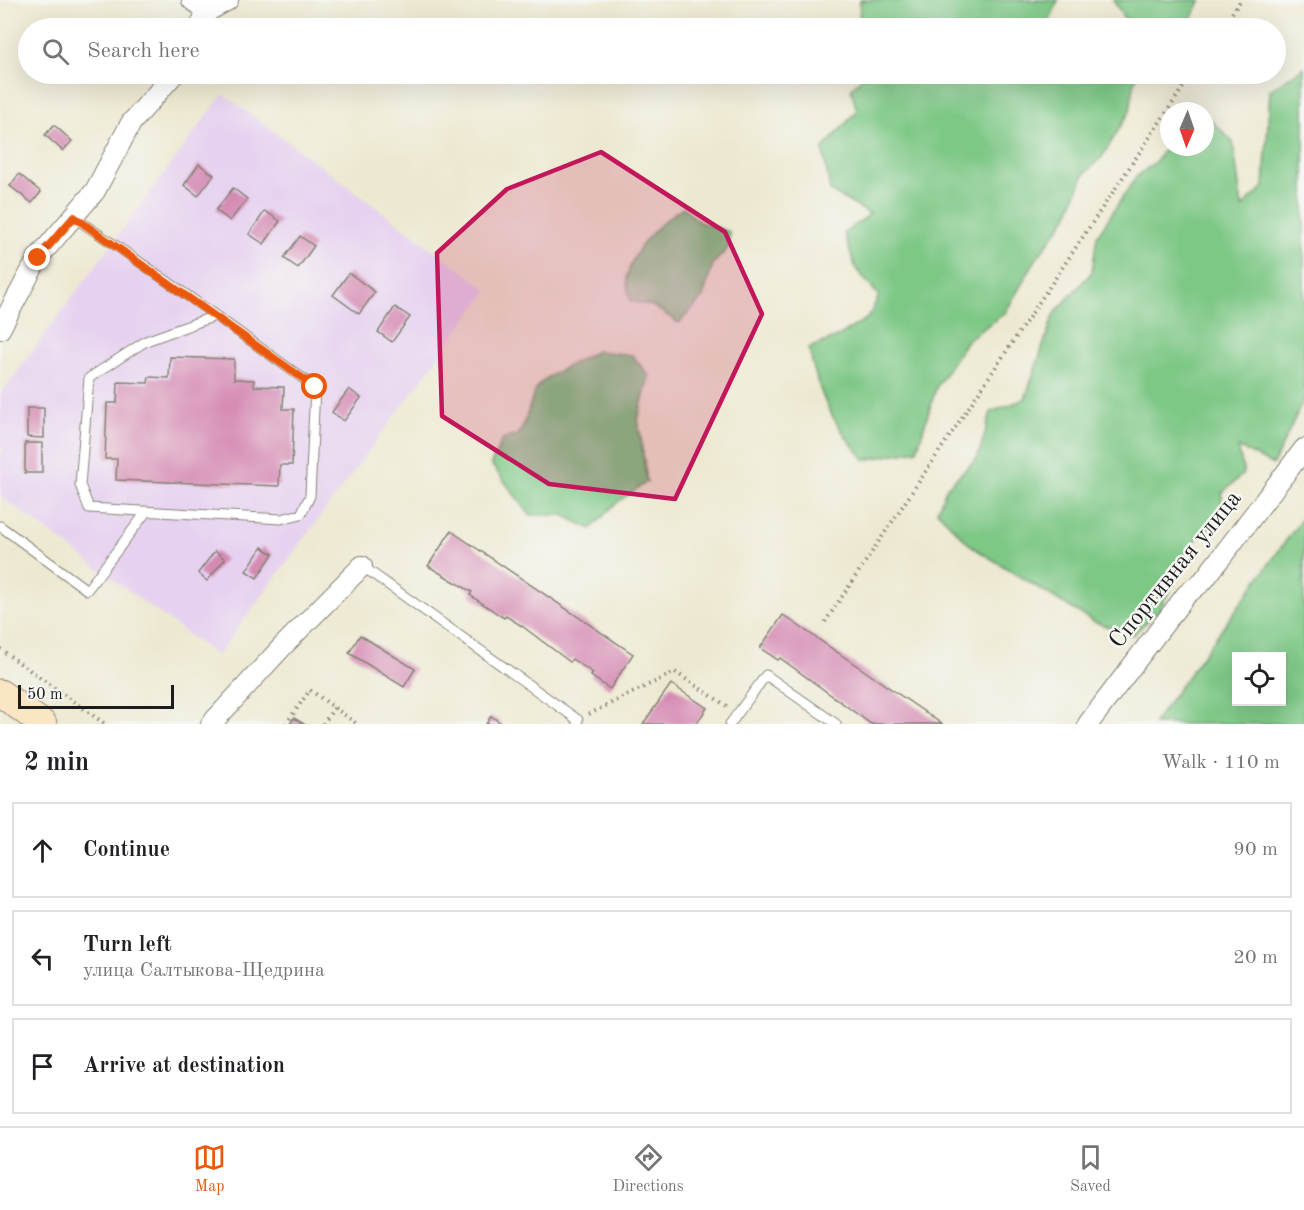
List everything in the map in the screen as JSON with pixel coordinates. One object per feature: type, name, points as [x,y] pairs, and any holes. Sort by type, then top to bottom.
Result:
[{"type":"street","points":[[200,13],[228,0]]},
{"type":"street","points":[[0,328],[38,258],[95,191],[131,123],[165,84]]},
{"type":"street","name":"Спортивная улица","points":[[1088,724],[1186,596],[1203,581],[1304,449]]},
{"type":"street","points":[[211,724],[283,646],[362,566]]},
{"type":"street","points":[[0,693],[43,724]]},
{"type":"lane","points":[[74,217],[215,316],[315,387],[310,496],[301,513],[281,519],[89,508],[80,485],[89,378],[146,341],[215,316]]},
{"type":"lane","points":[[0,526],[87,590],[147,511]]},
{"type":"lane","points":[[362,566],[577,722]]},
{"type":"lane","points":[[730,724],[766,675],[836,724]]},
{"type":"path","points":[[1229,18],[1241,0]]},
{"type":"path","points":[[825,622],[1185,84]]},
{"type":"path","points":[[0,649],[105,724]]},
{"type":"path","points":[[577,722],[675,672],[738,713]]},
{"type":"path","points":[[286,724],[310,690],[357,724]]},
{"type":"path","points":[[323,724],[334,708]]},
{"type":"highlighted area","points":[[601,152],[725,232],[762,314],[675,499],[549,484],[442,416],[437,253],[507,189]]},
{"type":"shaded area","points":[[223,94],[488,290],[217,656],[0,496],[0,455],[4,450],[0,447],[0,395]]},
{"type":"green space","points":[[860,0],[1058,0],[1051,18],[859,18]]},
{"type":"green space","points":[[1113,0],[1201,0],[1191,18],[1124,18]]},
{"type":"green space","points":[[1304,67],[1304,399],[1273,465],[1238,447],[1244,473],[1222,493],[1222,516],[1195,541],[1160,609],[1133,635],[1094,622],[972,547],[937,511],[947,487],[978,457],[991,412],[1025,399],[1054,314],[1092,272],[1097,236],[1136,177],[1160,155],[1214,156],[1214,123],[1233,142],[1242,207],[1264,187],[1270,90],[1279,84],[1286,84],[1286,79]]},
{"type":"green space","points":[[856,84],[1134,84],[1130,111],[1102,157],[1084,174],[1067,217],[1035,261],[1005,313],[967,340],[936,388],[917,450],[865,460],[828,409],[817,381],[809,348],[835,338],[868,318],[879,296],[856,269],[844,233],[870,214],[830,191],[823,149],[857,111],[851,89]]},
{"type":"green space","points":[[683,207],[699,222],[730,232],[728,248],[713,264],[703,297],[679,323],[653,306],[630,301],[627,277],[635,255],[648,237]]},
{"type":"green space","points":[[597,351],[632,355],[649,376],[638,419],[647,482],[615,504],[591,529],[563,515],[530,515],[491,464],[502,440],[519,434],[540,384],[555,373]]},
{"type":"green space","points":[[1301,520],[1304,523],[1304,724],[1153,724]]},
{"type":"building","points":[[54,125],[72,141],[63,151],[45,135]]},
{"type":"building","points":[[199,164],[214,175],[198,196],[184,185]]},
{"type":"building","points":[[19,174],[41,192],[32,203],[10,186]]},
{"type":"building","points":[[233,188],[247,199],[230,221],[216,210]]},
{"type":"building","points":[[265,211],[280,221],[264,244],[249,234]]},
{"type":"building","points":[[300,236],[314,246],[298,268],[284,258]]},
{"type":"building","points":[[349,273],[375,292],[359,314],[333,295]]},
{"type":"building","points":[[395,307],[410,317],[392,342],[378,332]]},
{"type":"building","points":[[170,357],[234,359],[234,379],[254,380],[254,386],[284,387],[283,409],[294,409],[292,465],[280,465],[279,486],[116,480],[117,459],[105,459],[107,403],[117,403],[118,382],[148,383],[149,377],[169,378]]},
{"type":"building","points":[[349,389],[361,398],[344,421],[332,412]]},
{"type":"building","points":[[27,408],[44,408],[44,438],[27,437]]},
{"type":"building","points":[[25,443],[42,443],[42,473],[25,473]]},
{"type":"building","points":[[451,531],[633,654],[610,689],[591,676],[593,673],[572,659],[570,662],[522,626],[506,616],[504,618],[470,595],[472,592],[428,566]]},
{"type":"building","points":[[262,547],[273,554],[257,578],[246,571]]},
{"type":"building","points":[[215,551],[225,559],[207,581],[198,573]]},
{"type":"building","points":[[783,615],[942,724],[871,724],[780,658],[778,660],[760,648]]},
{"type":"building","points":[[360,635],[415,669],[404,687],[349,653]]},
{"type":"building","points":[[671,684],[707,708],[696,724],[643,724]]},
{"type":"building","points":[[491,716],[503,724],[486,724]]},
{"type":"building","points":[[294,718],[304,724],[290,724]]},
{"type":"route","points":[[38,258],[74,217],[315,387]]}]
